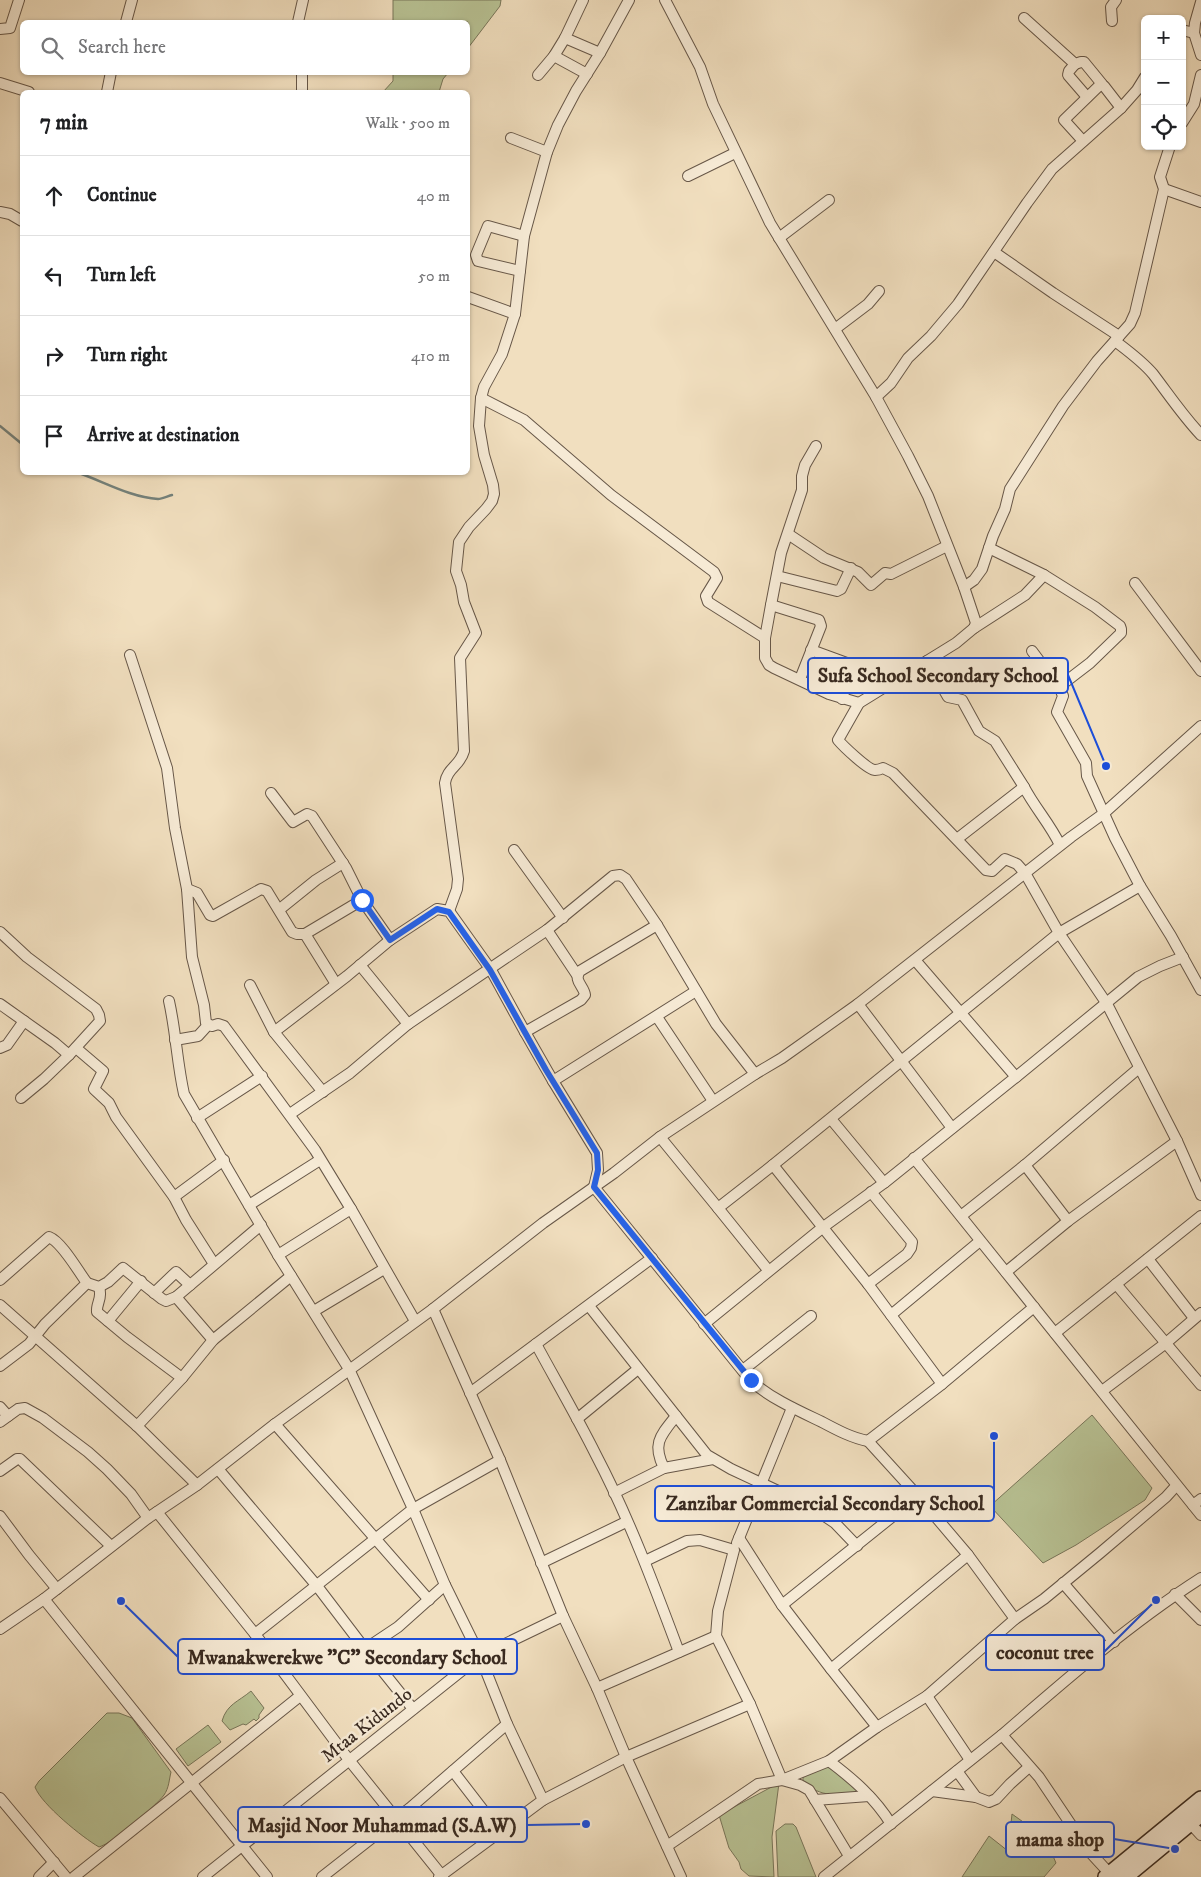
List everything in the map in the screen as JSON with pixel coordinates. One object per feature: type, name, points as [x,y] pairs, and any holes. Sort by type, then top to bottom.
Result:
[{"type":"main road","points":[[1108,1875],[1198,1810]]},
{"type":"main road","points":[[1125,1877],[1198,1810]]},
{"type":"street","points":[[0,29],[10,28],[19,0]]},
{"type":"street","points":[[127,20],[132,0]]},
{"type":"street","points":[[298,20],[303,0]]},
{"type":"street","points":[[538,75],[554,56],[565,38],[583,0]]},
{"type":"street","points":[[665,0],[700,67],[713,104],[779,238],[876,397],[928,496],[964,587],[976,623],[974,628]]},
{"type":"street","points":[[1112,21],[1111,7],[1116,0]]},
{"type":"street","points":[[449,912],[457,889],[458,878],[445,783],[448,772],[459,763],[464,751],[460,658],[476,633],[464,602],[456,571],[458,548],[459,542],[469,527],[486,509],[494,494],[479,426],[480,398],[502,354],[515,314],[524,236],[547,152],[558,125],[576,91],[600,53],[627,1]]},
{"type":"street","points":[[1201,2],[1194,32],[1201,55]]},
{"type":"street","points":[[1024,18],[1075,64]]},
{"type":"street","points":[[1186,31],[1194,32]]},
{"type":"street","points":[[565,38],[600,53]]},
{"type":"street","points":[[554,56],[587,74]]},
{"type":"street","points":[[1087,97],[1068,75],[1075,64],[1083,62],[1122,108]]},
{"type":"street","points":[[107,90],[110,75]]},
{"type":"street","points":[[302,75],[302,90]]},
{"type":"street","points":[[1186,119],[1199,104],[1201,76]]},
{"type":"street","points":[[0,83],[23,90]]},
{"type":"street","points":[[876,397],[890,383],[908,358],[948,316],[1052,169],[1122,108],[1141,83]]},
{"type":"street","points":[[1083,141],[1064,120],[1102,84]]},
{"type":"street","points":[[512,138],[547,152]]},
{"type":"street","points":[[964,587],[974,580],[982,569],[992,536],[1005,508],[1010,489],[1063,406],[1098,360],[1130,324],[1135,313],[1164,189],[1160,177],[1169,150]]},
{"type":"street","points":[[688,176],[736,153]]},
{"type":"street","points":[[1164,189],[1201,202]]},
{"type":"street","points":[[779,238],[829,200]]},
{"type":"street","points":[[0,212],[10,214],[20,220]]},
{"type":"street","points":[[520,271],[478,261],[476,255],[488,226],[524,236]]},
{"type":"street","points":[[994,252],[1117,339],[1153,374],[1187,421],[1201,435]]},
{"type":"street","points":[[835,330],[868,304],[879,291]]},
{"type":"street","points":[[470,298],[515,314]]},
{"type":"street","points":[[480,398],[524,420],[612,495],[714,572],[718,578],[706,596],[708,602],[765,638]]},
{"type":"street","points":[[816,446],[805,466],[802,476],[802,490],[781,553],[765,638],[766,658],[769,665],[842,698],[859,703]]},
{"type":"street","points":[[788,534],[824,558],[858,572],[871,585],[885,573],[891,574],[947,546]]},
{"type":"street","points":[[989,548],[1044,575],[1095,607],[1122,629],[1121,633],[1090,663],[1059,686]]},
{"type":"street","points":[[776,576],[837,591],[841,589],[851,568]]},
{"type":"street","points":[[1044,575],[1025,595],[974,628],[956,643],[859,703],[838,740],[846,750],[869,768],[875,770],[883,768],[892,773],[986,870],[992,871],[1006,859],[1017,864],[1025,873],[1059,933],[1107,1004],[1177,1141],[1201,1195]]},
{"type":"street","points":[[1135,583],[1201,671]]},
{"type":"street","points":[[771,605],[819,620],[822,626],[800,679]]},
{"type":"street","points":[[811,650],[852,665],[842,698]]},
{"type":"street","points":[[1032,651],[1059,686],[1063,696],[1057,712],[1086,763],[1087,776],[1103,814],[1140,886],[1201,990]]},
{"type":"street","points":[[130,655],[167,768],[175,828],[187,889],[192,956],[208,1025]]},
{"type":"street","points":[[927,661],[948,697],[962,700],[979,731],[994,742],[1033,804],[1046,820],[1060,846]]},
{"type":"street","points":[[0,1629],[44,1599],[153,1515],[197,1485],[348,1369],[433,1309],[542,1223],[594,1187],[660,1137],[782,1058],[858,1004],[1103,814],[1201,726]]},
{"type":"street","points":[[957,839],[1024,787]]},
{"type":"street","points":[[271,793],[293,822],[307,814],[312,816],[343,863],[362,900],[390,940]]},
{"type":"street","points":[[514,850],[563,918]]},
{"type":"street","points":[[280,909],[316,880],[343,863]]},
{"type":"street","points":[[290,1114],[370,1058],[408,1024],[547,930],[613,876],[620,875],[626,879],[657,925],[727,1039],[755,1074]]},
{"type":"street","points":[[718,1208],[902,1062],[1059,933],[1140,886]]},
{"type":"street","points":[[187,889],[197,893],[212,916],[261,889],[267,891],[280,909],[292,932],[297,934],[304,934],[362,900]]},
{"type":"street","points":[[274,1032],[390,940],[437,909],[449,912],[490,970],[553,1081],[597,1153],[598,1170],[594,1187]]},
{"type":"street","points":[[577,975],[580,971],[657,925]]},
{"type":"street","points":[[525,1032],[581,1000],[585,995],[577,975],[547,930]]},
{"type":"street","points":[[0,932],[27,957],[96,1009],[100,1021],[44,1079],[21,1098]]},
{"type":"street","points":[[304,934],[336,984]]},
{"type":"street","points":[[704,1324],[768,1270],[884,1183],[1138,977],[1182,957]]},
{"type":"street","points":[[916,960],[960,1014],[1016,1077]]},
{"type":"street","points":[[360,965],[408,1024]]},
{"type":"street","points":[[250,985],[274,1032],[323,1092]]},
{"type":"street","points":[[553,1081],[696,991]]},
{"type":"street","points":[[169,1001],[179,1074],[184,1094],[260,1225],[348,1369],[413,1509],[445,1585],[480,1656],[508,1724],[543,1800]]},
{"type":"street","points":[[0,1004],[103,1071],[94,1089],[109,1103],[116,1118],[174,1197],[214,1264]]},
{"type":"street","points":[[858,1004],[952,1128]]},
{"type":"street","points":[[657,1017],[713,1101]]},
{"type":"street","points":[[0,1048],[7,1045],[24,1021]]},
{"type":"street","points":[[208,1025],[218,1024],[224,1026],[290,1114],[351,1209],[415,1321]]},
{"type":"street","points":[[175,1040],[198,1036],[208,1025]]},
{"type":"street","points":[[961,1216],[1025,1165],[1139,1068]]},
{"type":"street","points":[[197,1118],[262,1076]]},
{"type":"street","points":[[831,1119],[884,1183]]},
{"type":"street","points":[[660,1137],[768,1270]]},
{"type":"street","points":[[1006,1272],[1068,1221],[1177,1141]]},
{"type":"street","points":[[914,1158],[1176,1486],[1197,1502],[1201,1515]]},
{"type":"street","points":[[174,1197],[224,1160]]},
{"type":"street","points":[[249,1205],[320,1160]]},
{"type":"street","points":[[772,1165],[868,1284],[942,1384]]},
{"type":"street","points":[[1025,1165],[1068,1221]]},
{"type":"street","points":[[594,1187],[751,1380],[761,1389],[792,1408],[854,1438],[868,1442],[918,1496],[968,1556],[1015,1619]]},
{"type":"street","points":[[868,1284],[907,1254],[912,1242],[871,1192]]},
{"type":"street","points":[[278,1255],[351,1209]]},
{"type":"street","points":[[1055,1333],[1201,1216]]},
{"type":"street","points":[[0,1280],[49,1237],[61,1248],[87,1283],[99,1287],[108,1282],[123,1268],[166,1301],[176,1297],[260,1225]]},
{"type":"street","points":[[891,1315],[980,1241]]},
{"type":"street","points":[[470,1394],[652,1258]]},
{"type":"street","points":[[1102,1391],[1166,1343],[1198,1315],[1148,1259]]},
{"type":"street","points":[[314,1311],[384,1269]]},
{"type":"street","points":[[154,1292],[176,1272],[190,1285]]},
{"type":"street","points":[[137,1426],[182,1378],[212,1340],[291,1276]]},
{"type":"street","points":[[108,1321],[141,1281]]},
{"type":"street","points":[[0,1366],[19,1354],[36,1337],[45,1324],[87,1283]]},
{"type":"street","points":[[1116,1284],[1201,1385]]},
{"type":"street","points":[[99,1287],[101,1296],[97,1310],[127,1337],[182,1378]]},
{"type":"street","points":[[176,1297],[212,1340]]},
{"type":"street","points":[[0,1305],[137,1426],[197,1485]]},
{"type":"street","points":[[589,1306],[707,1455],[808,1505],[835,1523],[857,1546]]},
{"type":"street","points":[[868,1442],[942,1384],[1034,1306]]},
{"type":"street","points":[[433,1309],[500,1460],[562,1616],[597,1688],[626,1757],[681,1877]]},
{"type":"street","points":[[743,1370],[811,1316]]},
{"type":"street","points":[[536,1344],[577,1418],[614,1493],[644,1561],[679,1652]]},
{"type":"street","points":[[577,1418],[638,1369]]},
{"type":"street","points":[[0,1407],[4,1419],[18,1409],[25,1408],[43,1418],[88,1452],[153,1515],[255,1634],[349,1760],[441,1876],[543,1800],[626,1757],[750,1704]]},
{"type":"street","points":[[782,1780],[750,1704],[716,1636],[718,1611],[734,1550],[792,1408]]},
{"type":"street","points":[[664,1468],[658,1455],[658,1444],[661,1435],[676,1416]]},
{"type":"street","points":[[275,1424],[377,1538],[429,1600]]},
{"type":"street","points":[[0,1471],[20,1458],[112,1546]]},
{"type":"street","points":[[614,1493],[664,1468],[713,1459]]},
{"type":"street","points":[[255,1634],[413,1509],[500,1460]]},
{"type":"street","points":[[218,1469],[317,1586],[414,1709]]},
{"type":"street","points":[[667,1846],[758,1784],[782,1780],[829,1761],[877,1727],[926,1696],[1015,1619],[1063,1583],[1166,1497],[1176,1486]]},
{"type":"street","points":[[782,1605],[918,1496]]},
{"type":"street","points":[[1,1519],[57,1589]]},
{"type":"street","points":[[541,1562],[626,1522]]},
{"type":"street","points":[[739,1538],[782,1605],[877,1727]]},
{"type":"street","points":[[644,1561],[687,1541],[700,1540],[734,1550]]},
{"type":"street","points":[[831,1669],[968,1556]]},
{"type":"street","points":[[824,1877],[1002,1735],[1114,1642],[1175,1594],[1201,1578]]},
{"type":"street","points":[[1063,1583],[1114,1642]]},
{"type":"street","points":[[365,1649],[398,1627],[445,1585]]},
{"type":"street","points":[[1175,1594],[1201,1620]]},
{"type":"street","points":[[44,1599],[267,1877]]},
{"type":"street","name":"Mtaa Kidundo","points":[[203,1877],[480,1656],[562,1616]]},
{"type":"street","points":[[597,1688],[716,1636]]},
{"type":"street","points":[[74,1877],[300,1696]]},
{"type":"street","points":[[926,1696],[970,1760]]},
{"type":"street","points":[[322,1877],[508,1724]]},
{"type":"street","points":[[1002,1735],[1039,1777],[1088,1850],[1108,1875]]},
{"type":"street","points":[[829,1761],[860,1785],[885,1814],[891,1824]]},
{"type":"street","points":[[932,1791],[976,1797],[989,1802],[996,1799],[1029,1767]]},
{"type":"street","points":[[453,1771],[500,1832]]},
{"type":"street","points":[[957,1771],[976,1797]]},
{"type":"street","points":[[782,1780],[800,1785],[808,1790],[831,1824],[849,1856]]},
{"type":"street","points":[[815,1800],[869,1796]]},
{"type":"street","points":[[0,1798],[4,1812],[54,1862],[66,1877]]},
{"type":"street","points":[[1198,1810],[1201,1835]]},
{"type":"street","points":[[39,1877],[54,1862]]},
{"type":"green space","points":[[393,0],[501,0],[500,6],[470,45],[470,20],[393,20]]},
{"type":"green space","points":[[393,75],[446,75],[440,90],[385,90],[393,81]]},
{"type":"green space","points":[[1092,1415],[1152,1488],[1145,1500],[1076,1545],[1043,1563],[990,1506]]},
{"type":"green space","points":[[251,1691],[264,1708],[259,1718],[256,1721],[254,1719],[246,1725],[243,1724],[230,1730],[222,1721],[224,1715],[233,1704]]},
{"type":"green space","points":[[107,1713],[119,1713],[132,1718],[171,1772],[167,1790],[159,1801],[123,1832],[99,1847],[73,1829],[45,1802],[35,1787]]},
{"type":"green space","points":[[208,1725],[221,1742],[188,1766],[176,1749]]},
{"type":"green space","points":[[824,1767],[841,1773],[861,1794],[837,1795],[823,1793],[816,1791],[803,1781],[803,1775]]},
{"type":"green space","points":[[779,1783],[772,1837],[774,1877],[749,1876],[741,1869],[739,1862],[729,1848],[719,1815]]},
{"type":"green space","points":[[1012,1814],[1026,1824],[1030,1836],[1044,1835],[1056,1863],[1044,1877],[962,1877],[989,1836],[1008,1851]]},
{"type":"green space","points":[[785,1824],[793,1824],[796,1827],[816,1877],[778,1877],[776,1831]]},
{"type":"waterway","points":[[0,426],[20,442]]},
{"type":"waterway","points":[[84,475],[147,498],[158,499],[172,495]]},
{"type":"place","name":"Sufa School Secondary School","points":[[1106,766]]},
{"type":"place","name":"Zanzibar Commercial Secondary School","points":[[994,1436]]},
{"type":"place","name":"coconut tree","points":[[1156,1600]]},
{"type":"place","name":"Mwanakwerekwe \"C\" Secondary School","points":[[121,1601]]},
{"type":"place","name":"Masjid Noor Muhammad (S.A.W)","points":[[586,1824]]},
{"type":"place","name":"mama shop","points":[[1175,1849]]},
{"type":"route","points":[[362,900],[390,940],[437,909],[444,909],[449,912],[490,970],[546,1070],[597,1153],[598,1170],[594,1187],[751,1380]]}]
